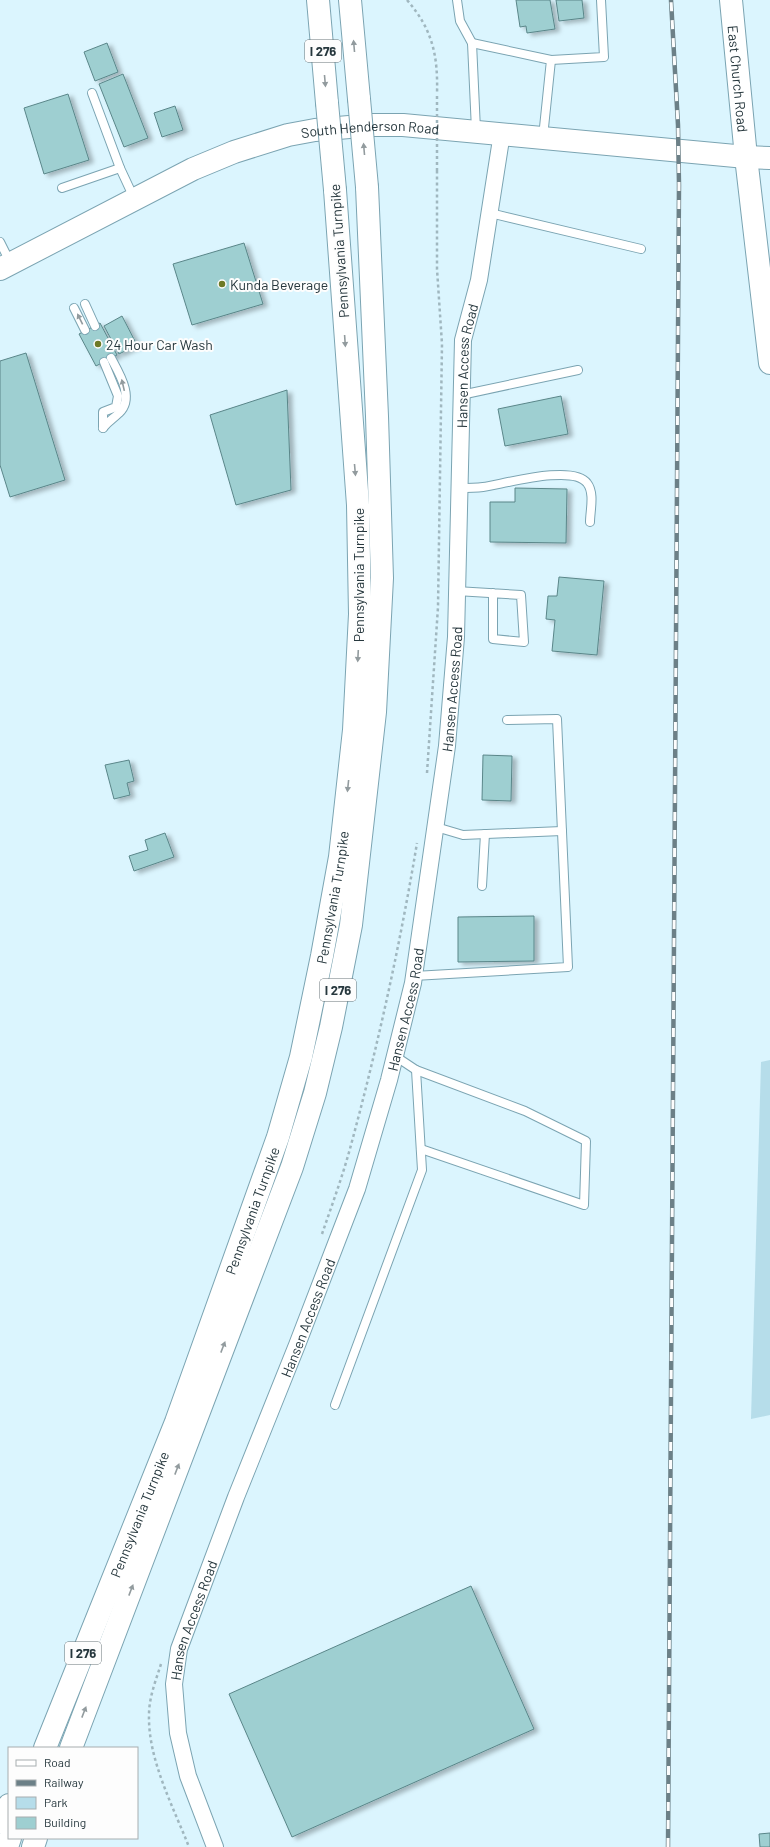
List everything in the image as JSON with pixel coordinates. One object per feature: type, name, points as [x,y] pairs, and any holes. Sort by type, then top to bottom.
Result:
[{"type":"main road","name":"Pennsylvania Turnpike","points":[[45,1747],[176,1422],[278,1137],[301,1057],[322,956],[342,841],[354,730],[360,614],[358,505],[335,190],[318,0]]},
{"type":"main road","name":"Pennsylvania Turnpike","points":[[71,1747],[292,1167],[315,1093],[331,1027],[351,925],[375,712],[382,578],[377,416],[367,187],[350,0]]},
{"type":"main road","name":"East Church Road","points":[[731,0],[746,158],[770,363]]},
{"type":"main road","name":"South Henderson Road","points":[[5,266],[214,159],[263,142],[295,134],[336,128],[372,125],[403,125],[502,133],[746,158],[770,158]]},
{"type":"main road","points":[[40,1747],[64,1699]]},
{"type":"main road","points":[[0,1822],[8,1807]]},
{"type":"street","name":"Hansen Access Road","points":[[215,1847],[188,1776],[178,1732],[174,1684],[179,1649],[236,1497],[297,1345],[356,1188],[395,1056],[414,976],[447,746],[456,637],[458,488],[463,340],[479,280],[502,133]]},
{"type":"lane","points":[[457,0],[460,21],[472,43],[476,131]]},
{"type":"lane","points":[[472,43],[551,60],[604,57],[601,0]]},
{"type":"lane","points":[[543,138],[551,60]]},
{"type":"lane","points":[[92,93],[120,168],[134,199]]},
{"type":"lane","points":[[62,188],[120,168]]},
{"type":"lane","points":[[490,213],[641,249]]},
{"type":"lane","points":[[0,242],[5,266]]},
{"type":"lane","points":[[85,304],[95,326]]},
{"type":"lane","points":[[74,308],[85,330]]},
{"type":"lane","points":[[103,428],[109,420],[120,413],[126,399],[123,380],[108,360]]},
{"type":"lane","points":[[461,394],[578,370]]},
{"type":"lane","points":[[458,488],[482,487],[547,475],[581,478],[587,483],[591,492],[590,522]]},
{"type":"lane","points":[[456,591],[493,593],[522,595],[524,642],[493,639],[493,593]]},
{"type":"lane","points":[[414,976],[568,967],[557,719],[508,720]]},
{"type":"lane","points":[[436,827],[463,835],[562,831]]},
{"type":"lane","points":[[482,886],[485,834]]},
{"type":"lane","points":[[395,1056],[416,1070],[525,1110],[586,1141],[584,1205],[421,1149]]},
{"type":"lane","points":[[335,1405],[422,1170],[416,1070]]},
{"type":"path","points":[[408,0],[420,14],[433,46],[438,65],[437,170]]},
{"type":"green space","points":[[770,1060],[770,1415],[751,1419],[761,1062]]},
{"type":"building","points":[[516,0],[550,0],[555,29],[527,33],[526,26],[520,27]]},
{"type":"building","points":[[556,0],[582,0],[584,18],[559,21]]},
{"type":"building","points":[[107,43],[118,72],[95,81],[84,52]]},
{"type":"building","points":[[123,74],[148,138],[124,147],[99,84]]},
{"type":"building","points":[[68,94],[89,160],[44,174],[24,108]]},
{"type":"building","points":[[175,106],[183,130],[162,137],[154,113]]},
{"type":"building","points":[[244,243],[263,304],[192,325],[173,264]]},
{"type":"building","points":[[122,316],[137,345],[119,354],[104,326]]},
{"type":"building","name":"24 Hour Car Wash","points":[[100,323],[117,355],[96,366],[79,334]]},
{"type":"building","points":[[26,353],[65,480],[10,497],[0,465],[0,361]]},
{"type":"building","points":[[287,390],[291,490],[236,505],[210,415]]},
{"type":"building","points":[[561,396],[568,434],[505,446],[498,409]]},
{"type":"building","points":[[515,488],[567,489],[566,543],[490,542],[490,502],[515,502]]},
{"type":"building","points":[[559,577],[604,581],[597,655],[552,651],[555,620],[546,619],[548,596],[557,596]]},
{"type":"building","points":[[483,755],[512,756],[511,801],[482,800]]},
{"type":"building","points":[[129,760],[134,781],[127,783],[130,795],[114,799],[105,765]]},
{"type":"building","points":[[165,833],[174,857],[134,871],[129,856],[148,850],[145,840]]},
{"type":"building","points":[[534,916],[534,961],[458,962],[458,917]]},
{"type":"building","points":[[471,1586],[534,1729],[292,1837],[229,1694]]},
{"type":"building","points":[[770,1833],[770,1847],[760,1847],[759,1834]]},
{"type":"railway","points":[[668,1847],[679,185],[678,125],[671,0]]},
{"type":"place","name":"Kunda Beverage","points":[[222,284]]},
{"type":"place","name":"24 Hour Car Wash","points":[[98,344]]}]
